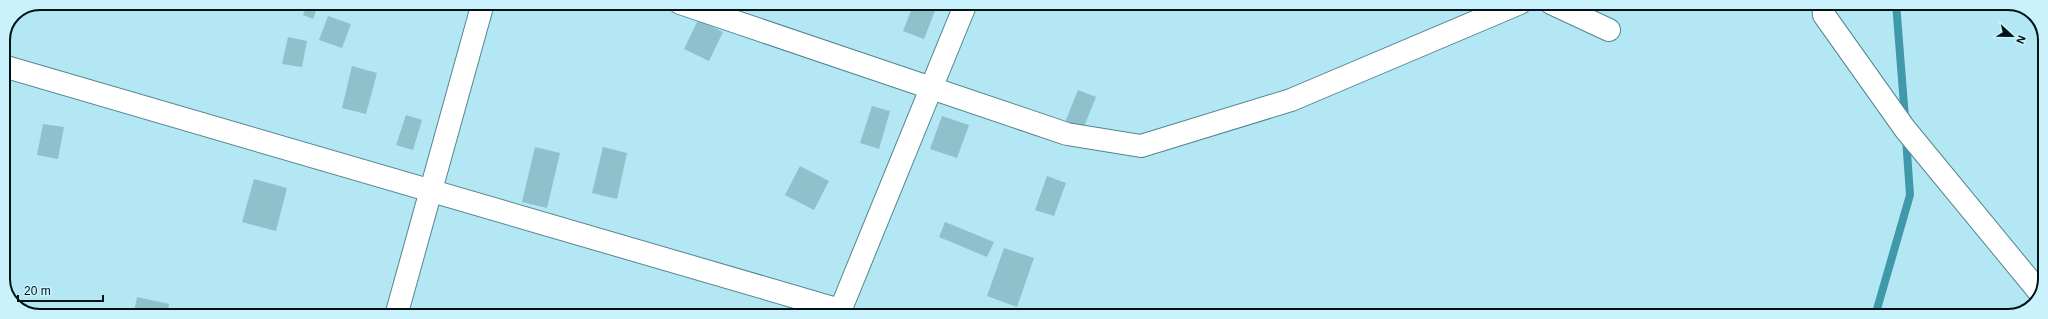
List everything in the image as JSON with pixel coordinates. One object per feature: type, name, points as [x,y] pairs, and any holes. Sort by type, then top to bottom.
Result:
[{"type":"street","points":[[398,309],[481,10]]},
{"type":"street","points":[[701,10],[1067,134],[1141,146],[1291,100],[1503,10]]},
{"type":"street","points":[[841,309],[963,10]]},
{"type":"street","points":[[1566,10],[1609,30]]},
{"type":"street","points":[[1824,10],[1824,15],[1906,129],[2036,288]]},
{"type":"street","points":[[10,68],[825,309]]},
{"type":"building","points":[[305,10],[316,10],[313,19],[303,15]]},
{"type":"building","points":[[911,10],[935,10],[924,39],[903,31]]},
{"type":"building","points":[[328,16],[351,24],[342,48],[319,40]]},
{"type":"building","points":[[698,20],[723,32],[709,61],[684,49]]},
{"type":"building","points":[[288,37],[307,41],[302,67],[282,64]]},
{"type":"building","points":[[352,66],[377,73],[366,114],[342,108]]},
{"type":"building","points":[[1078,90],[1096,97],[1083,129],[1065,122]]},
{"type":"building","points":[[872,106],[890,111],[879,149],[860,143]]},
{"type":"building","points":[[406,115],[422,120],[413,150],[396,145]]},
{"type":"building","points":[[942,116],[969,125],[957,158],[930,149]]},
{"type":"building","points":[[43,124],[64,127],[58,159],[37,155]]},
{"type":"building","points":[[535,147],[560,153],[547,208],[522,202]]},
{"type":"building","points":[[603,147],[627,153],[617,199],[592,193]]},
{"type":"building","points":[[800,166],[829,181],[814,210],[785,195]]},
{"type":"building","points":[[1047,176],[1066,183],[1054,216],[1035,210]]},
{"type":"building","points":[[254,179],[287,188],[276,231],[242,222]]},
{"type":"building","points":[[945,222],[994,242],[987,257],[939,237]]},
{"type":"building","points":[[1004,248],[1034,258],[1017,307],[987,296]]},
{"type":"building","points":[[137,297],[169,304],[168,309],[134,309]]},
{"type":"waterway","points":[[1897,10],[1905,118]]},
{"type":"waterway","points":[[1877,309],[1910,195],[1906,138]]}]
